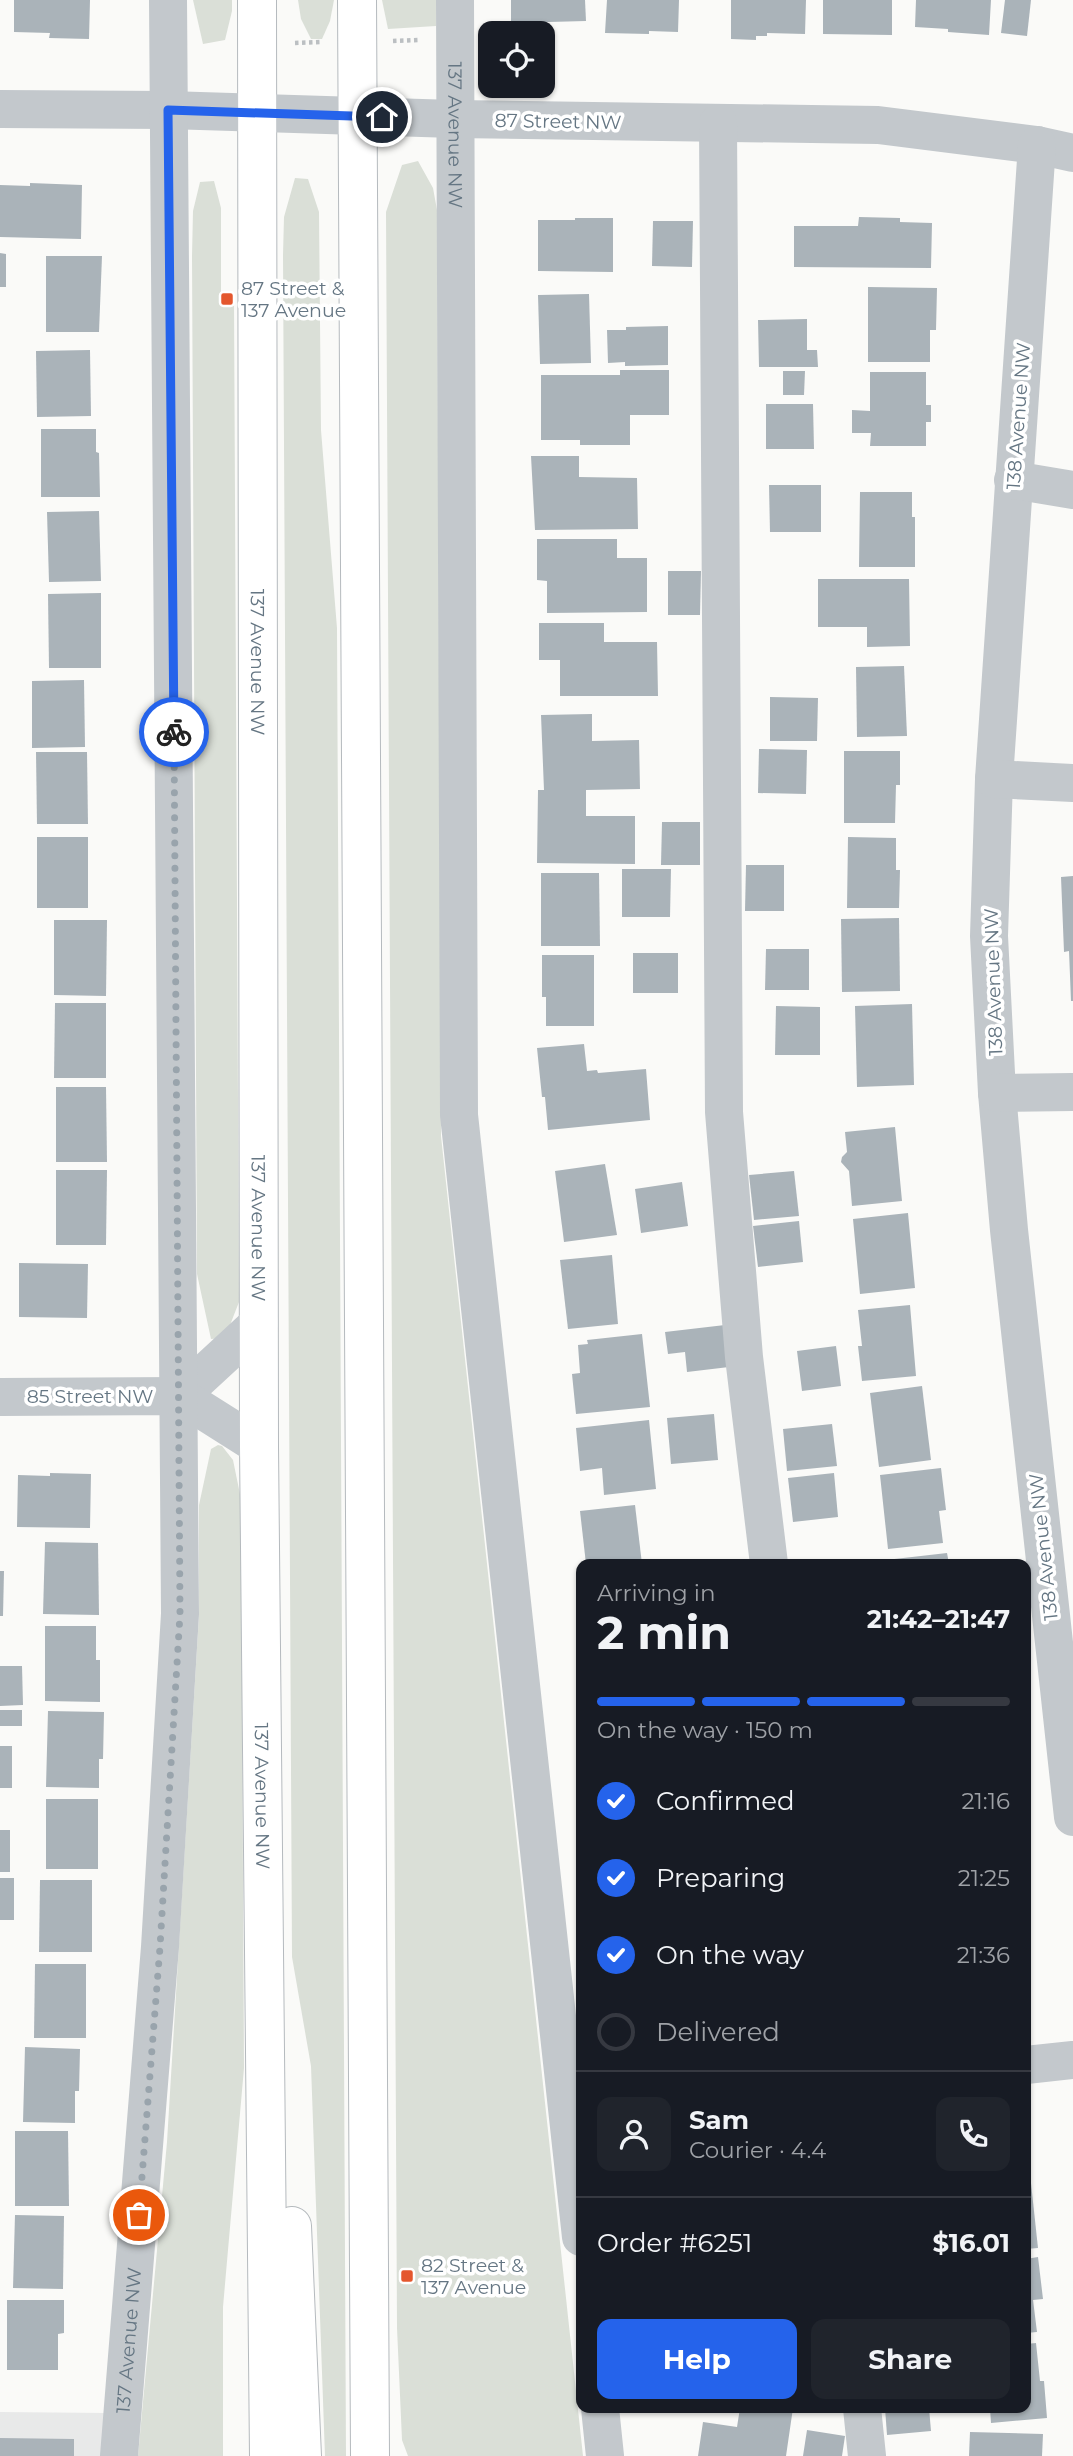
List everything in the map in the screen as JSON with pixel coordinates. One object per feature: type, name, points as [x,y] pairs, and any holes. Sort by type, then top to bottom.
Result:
[{"type":"main road","name":"137 Avenue NW","points":[[257,0],[259,1446],[269,2456]]},
{"type":"main road","points":[[357,0],[370,2456]]},
{"type":"main road","points":[[265,2009],[289,2137],[302,2456]]},
{"type":"main road","points":[[370,2350],[393,2456]]},
{"type":"street","name":"137 Avenue NW","points":[[119,2456],[160,1947],[180,1614],[168,0]]},
{"type":"street","name":"137 Avenue NW","points":[[455,0],[459,1115],[576,2191]]},
{"type":"street","name":"87 Street NW","points":[[0,109],[878,125],[1055,149]]},
{"type":"street","points":[[718,123],[724,1112],[744,1357],[768,1559]]},
{"type":"street","name":"138 Avenue NW","points":[[1055,149],[1013,480],[994,779],[989,936],[997,1093],[1009,1230],[1073,1817]]},
{"type":"street","points":[[1013,480],[1073,490]]},
{"type":"street","points":[[994,779],[1073,783]]},
{"type":"street","points":[[997,1093],[1073,1092]]},
{"type":"street","name":"85 Street NW","points":[[180,1396],[259,1323]]},
{"type":"street","name":"85 Street NW","points":[[0,1396],[180,1396],[259,1446]]},
{"type":"street","points":[[1031,2064],[1073,2060]]},
{"type":"street","points":[[601,2413],[605,2456]]},
{"type":"street","points":[[863,2413],[867,2456]]},
{"type":"path","points":[[257,43],[455,40]]},
{"type":"shaded area","points":[[193,0],[232,0],[225,40],[203,44]]},
{"type":"shaded area","points":[[298,0],[334,0],[330,21],[322,39],[311,39],[301,19]]},
{"type":"shaded area","points":[[382,0],[436,0],[436,26],[388,29]]},
{"type":"shaded area","points":[[418,161],[433,188],[437,210],[441,1136],[576,2391],[576,2413],[578,2413],[583,2456],[408,2456],[402,2440],[397,2328],[386,212],[402,165]]},
{"type":"shaded area","points":[[295,178],[308,179],[319,212],[321,430],[337,628],[346,2456],[325,2456],[311,2066],[292,1957],[283,255],[284,217]]},
{"type":"shaded area","points":[[214,181],[221,208],[221,298],[234,299],[239,1302],[225,1338],[211,1339],[197,1274],[192,256],[193,211],[200,182]]},
{"type":"shaded area","points":[[222,1446],[233,1460],[241,1499],[244,2068],[223,2307],[223,2456],[138,2456],[167,2142],[199,1615],[199,1505],[211,1449]]},
{"type":"shaded area","points":[[0,2412],[108,2413],[104,2456],[0,2456]]},
{"type":"building","points":[[14,0],[90,0],[89,39],[49,38],[50,33],[14,32]]},
{"type":"building","points":[[511,0],[585,0],[586,21],[511,21]]},
{"type":"building","points":[[607,0],[679,0],[678,32],[605,33]]},
{"type":"building","points":[[731,0],[806,0],[805,34],[767,33],[767,36],[756,36],[756,40],[731,39]]},
{"type":"building","points":[[823,0],[892,0],[892,35],[823,34]]},
{"type":"building","points":[[916,0],[991,0],[989,35],[915,27]]},
{"type":"building","points":[[1005,0],[1031,0],[1027,36],[1001,33]]},
{"type":"building","points":[[30,183],[82,185],[81,239],[0,237],[0,185],[30,186]]},
{"type":"building","points":[[859,217],[900,218],[900,222],[932,223],[931,268],[794,267],[794,226],[858,226]]},
{"type":"building","points":[[613,218],[613,272],[538,271],[538,220]]},
{"type":"building","points":[[653,221],[693,221],[692,267],[652,266]]},
{"type":"building","points":[[0,253],[6,254],[6,287],[0,287]]},
{"type":"building","points":[[46,256],[102,256],[99,332],[46,332]]},
{"type":"building","points":[[868,287],[937,288],[936,330],[930,330],[930,362],[868,362]]},
{"type":"building","points":[[589,294],[591,363],[540,364],[538,295]]},
{"type":"building","points":[[807,319],[807,350],[817,350],[818,367],[759,367],[758,320]]},
{"type":"building","points":[[668,326],[668,365],[625,366],[625,362],[608,363],[607,330]]},
{"type":"building","points":[[90,350],[91,416],[37,417],[36,351]]},
{"type":"building","points":[[620,370],[669,370],[669,415],[630,415],[630,445],[580,445],[580,440],[541,440],[541,375],[620,375]]},
{"type":"building","points":[[783,371],[805,371],[804,395],[783,395]]},
{"type":"building","points":[[870,372],[926,372],[926,405],[931,405],[931,422],[926,422],[926,446],[870,446],[871,433],[852,433],[852,410],[870,411]]},
{"type":"building","points":[[766,404],[813,404],[814,449],[766,449]]},
{"type":"building","points":[[41,429],[96,429],[100,497],[41,497]]},
{"type":"building","points":[[531,456],[579,456],[579,477],[637,478],[638,529],[535,530]]},
{"type":"building","points":[[769,485],[821,485],[821,532],[770,532]]},
{"type":"building","points":[[860,492],[912,492],[915,567],[859,567]]},
{"type":"building","points":[[99,511],[101,581],[49,582],[47,512]]},
{"type":"building","points":[[537,539],[617,539],[617,558],[647,558],[647,612],[547,613],[547,581],[537,580]]},
{"type":"building","points":[[668,571],[701,571],[700,615],[668,615]]},
{"type":"building","points":[[818,579],[909,579],[910,646],[867,647],[867,627],[818,627]]},
{"type":"building","points":[[101,593],[101,668],[49,668],[48,594]]},
{"type":"building","points":[[539,623],[604,623],[604,642],[657,642],[658,696],[560,696],[560,660],[539,660]]},
{"type":"building","points":[[904,666],[907,736],[857,737],[856,667]]},
{"type":"building","points":[[84,680],[85,747],[32,748],[32,681]]},
{"type":"building","points":[[770,697],[818,698],[817,741],[770,741]]},
{"type":"building","points":[[592,714],[592,741],[639,740],[640,789],[586,790],[586,816],[635,816],[635,864],[537,863],[538,790],[544,790],[541,715]]},
{"type":"building","points":[[759,749],[807,750],[806,794],[758,793]]},
{"type":"building","points":[[844,751],[900,751],[900,785],[896,785],[895,823],[844,823]]},
{"type":"building","points":[[36,752],[87,752],[88,824],[37,824]]},
{"type":"building","points":[[662,822],[700,822],[700,865],[661,865]]},
{"type":"building","points":[[37,837],[88,837],[88,908],[37,908]]},
{"type":"building","points":[[848,837],[896,838],[896,870],[900,870],[899,908],[847,908]]},
{"type":"building","points":[[746,865],[784,865],[784,911],[745,911]]},
{"type":"building","points":[[622,869],[671,869],[670,917],[622,917]]},
{"type":"building","points":[[541,873],[599,873],[600,946],[541,946]]},
{"type":"building","points":[[1073,876],[1071,1001],[1069,951],[1064,952],[1061,877]]},
{"type":"building","points":[[899,918],[900,991],[842,992],[841,919]]},
{"type":"building","points":[[54,920],[107,920],[106,996],[54,995]]},
{"type":"building","points":[[766,949],[809,949],[809,990],[765,990]]},
{"type":"building","points":[[633,953],[678,953],[678,993],[633,993]]},
{"type":"building","points":[[542,955],[594,955],[594,1026],[546,1026],[546,997],[542,997]]},
{"type":"building","points":[[55,1003],[106,1003],[106,1078],[54,1078]]},
{"type":"building","points":[[912,1004],[914,1085],[857,1087],[855,1006]]},
{"type":"building","points":[[776,1006],[820,1007],[820,1055],[775,1055]]},
{"type":"building","points":[[584,1044],[587,1071],[597,1070],[598,1073],[646,1069],[650,1120],[548,1130],[537,1048]]},
{"type":"building","points":[[56,1087],[106,1087],[107,1162],[56,1162]]},
{"type":"building","points":[[895,1127],[902,1201],[852,1206],[849,1171],[841,1162],[847,1152],[845,1132]]},
{"type":"building","points":[[605,1164],[617,1235],[564,1242],[555,1171]]},
{"type":"building","points":[[56,1170],[107,1170],[106,1245],[56,1245]]},
{"type":"building","points":[[794,1171],[799,1216],[754,1220],[749,1175]]},
{"type":"building","points":[[682,1182],[688,1226],[641,1233],[635,1189]]},
{"type":"building","points":[[908,1213],[915,1288],[860,1294],[853,1219]]},
{"type":"building","points":[[799,1221],[803,1262],[758,1267],[753,1226]]},
{"type":"building","points":[[612,1255],[618,1324],[568,1329],[560,1260]]},
{"type":"building","points":[[19,1263],[88,1264],[87,1318],[19,1317]]},
{"type":"building","points":[[910,1305],[916,1376],[862,1381],[858,1310]]},
{"type":"building","points":[[725,1325],[729,1367],[687,1372],[685,1352],[668,1354],[665,1332]]},
{"type":"building","points":[[642,1334],[650,1407],[576,1414],[572,1374],[580,1373],[578,1345],[588,1344],[587,1340]]},
{"type":"building","points":[[836,1346],[841,1386],[802,1391],[797,1351]]},
{"type":"building","points":[[922,1386],[931,1460],[879,1467],[870,1393]]},
{"type":"building","points":[[714,1414],[718,1460],[671,1464],[667,1418]]},
{"type":"building","points":[[649,1420],[656,1489],[604,1495],[602,1468],[580,1471],[576,1428]]},
{"type":"building","points":[[832,1424],[837,1466],[787,1471],[783,1429]]},
{"type":"building","points":[[941,1468],[946,1510],[939,1511],[943,1543],[888,1549],[880,1475]]},
{"type":"building","points":[[50,1473],[91,1474],[90,1528],[17,1527],[18,1475],[50,1476]]},
{"type":"building","points":[[834,1473],[838,1517],[793,1522],[788,1478]]},
{"type":"building","points":[[635,1505],[641,1559],[585,1559],[580,1511]]},
{"type":"building","points":[[45,1542],[98,1543],[99,1615],[43,1614]]},
{"type":"building","points":[[947,1553],[948,1559],[894,1559]]},
{"type":"building","points":[[0,1571],[4,1571],[3,1616],[0,1616]]},
{"type":"building","points":[[45,1626],[96,1626],[96,1660],[100,1660],[100,1702],[45,1701]]},
{"type":"building","points":[[0,1666],[22,1666],[23,1705],[0,1706]]},
{"type":"building","points":[[0,1710],[22,1710],[22,1726],[0,1726]]},
{"type":"building","points":[[48,1711],[104,1712],[99,1788],[46,1787]]},
{"type":"building","points":[[0,1746],[12,1746],[12,1788],[0,1788]]},
{"type":"building","points":[[46,1799],[98,1799],[98,1869],[46,1869]]},
{"type":"building","points":[[0,1830],[10,1830],[10,1872],[0,1872]]},
{"type":"building","points":[[0,1878],[14,1878],[14,1920],[0,1920]]},
{"type":"building","points":[[40,1880],[92,1880],[92,1952],[39,1952]]},
{"type":"building","points":[[35,1964],[86,1964],[86,2038],[34,2038]]},
{"type":"building","points":[[25,2047],[80,2049],[79,2091],[75,2091],[75,2123],[23,2122]]},
{"type":"building","points":[[15,2131],[68,2131],[69,2206],[15,2206]]},
{"type":"building","points":[[1031,2183],[1038,2248],[1031,2249]]},
{"type":"building","points":[[15,2215],[64,2216],[63,2289],[13,2288]]},
{"type":"building","points":[[1038,2257],[1043,2299],[1033,2300],[1037,2332],[1031,2333],[1031,2258]]},
{"type":"building","points":[[7,2300],[64,2300],[64,2333],[58,2334],[58,2370],[7,2370]]},
{"type":"building","points":[[1036,2343],[1040,2381],[1044,2381],[1047,2418],[991,2423],[990,2413],[1031,2413],[1031,2344]]},
{"type":"building","points":[[739,2413],[792,2413],[786,2456],[698,2456],[703,2422],[737,2427]]},
{"type":"building","points":[[885,2413],[929,2413],[931,2431],[887,2435]]},
{"type":"building","points":[[807,2430],[845,2436],[842,2456],[803,2456]]},
{"type":"building","points":[[970,2432],[1043,2434],[1042,2456],[969,2456]]},
{"type":"building","points":[[0,2438],[74,2439],[74,2456],[0,2456]]},
{"type":"way so far","points":[[139,2215],[160,1947],[180,1614],[174,732]]},
{"type":"place","name":"87 Street & 137 Avenue","points":[[227,299]]},
{"type":"place","name":"82 Street & 137 Avenue","points":[[407,2276]]},
{"type":"route","points":[[174,732],[168,110],[382,117]]}]
